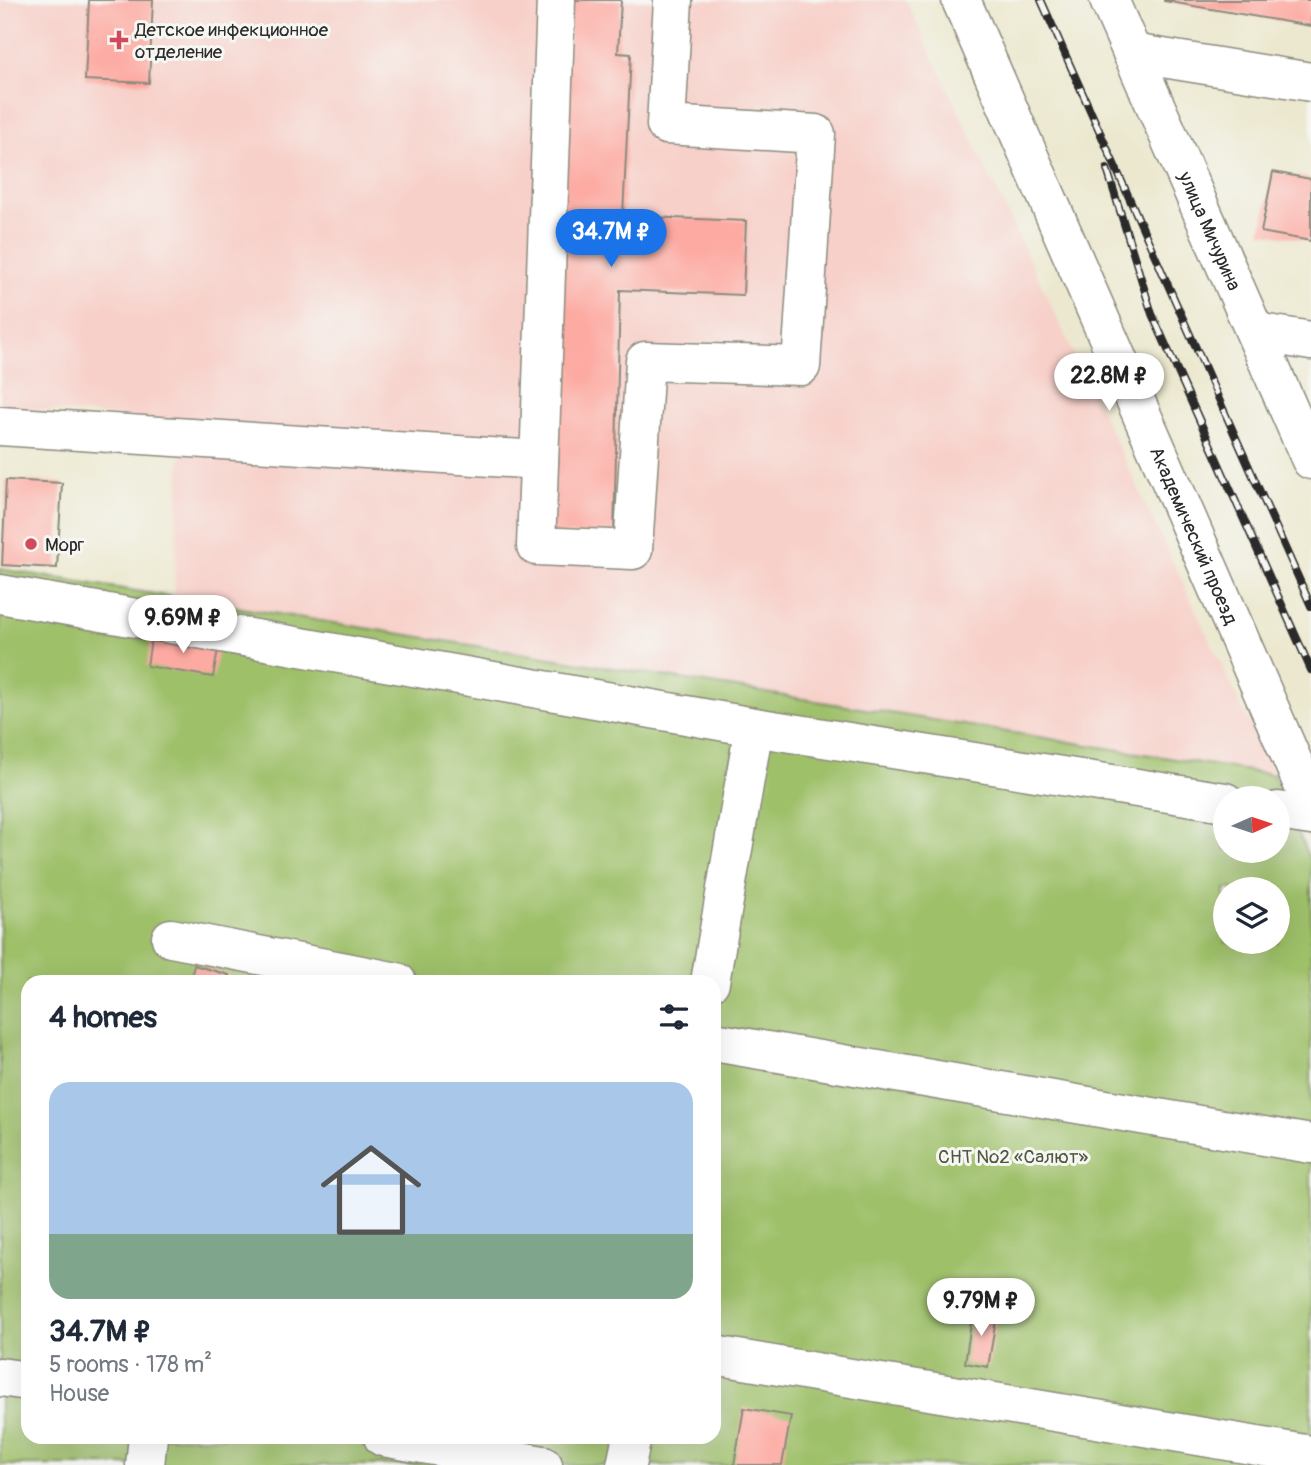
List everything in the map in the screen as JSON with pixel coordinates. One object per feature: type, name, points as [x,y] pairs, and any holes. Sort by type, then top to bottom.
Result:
[{"type":"street","points":[[556,0],[537,547],[633,550],[645,361],[801,366],[816,134],[666,125],[673,0]]},
{"type":"street","name":"Академический проезд","points":[[961,0],[1311,803]]},
{"type":"street","name":"улица Мичурина","points":[[1110,0],[1311,460]]},
{"type":"street","points":[[1132,53],[1311,82]]},
{"type":"street","points":[[1256,332],[1311,341]]},
{"type":"street","points":[[0,426],[539,460]]},
{"type":"street","points":[[0,594],[754,727],[1213,800]]},
{"type":"street","points":[[711,975],[754,727]]},
{"type":"street","points":[[1290,813],[1311,816]]},
{"type":"street","points":[[171,938],[361,975]]},
{"type":"street","points":[[721,1043],[1311,1144]]},
{"type":"street","points":[[721,1356],[1311,1455]]},
{"type":"street","points":[[0,1377],[21,1380]]},
{"type":"street","points":[[145,1465],[147,1444]]},
{"type":"street","points":[[423,1444],[543,1465]]},
{"type":"street","points":[[626,1465],[630,1444]]},
{"type":"shaded area","points":[[0,0],[89,0],[86,80],[148,83],[153,0],[571,0],[614,535],[620,290],[743,295],[746,222],[623,216],[631,54],[618,53],[621,0],[906,0],[1274,775],[174,596],[182,422],[0,406]]},
{"type":"green space","name":"СНТ №2 «Салют»","points":[[0,569],[1274,775],[1279,786],[1213,786],[1213,863],[1290,863],[1290,813],[1311,863],[1311,1465],[0,1465]]},
{"type":"building","name":"Детское инфекционное отделение","points":[[89,0],[153,0],[149,83],[85,80]]},
{"type":"building","points":[[571,0],[621,0],[618,53],[631,54],[623,216],[746,221],[743,295],[620,290],[614,535],[550,534]]},
{"type":"building","points":[[1311,0],[1311,26],[1164,1]]},
{"type":"building","points":[[1273,172],[1311,179],[1311,241],[1261,232]]},
{"type":"building","name":"Морг","points":[[6,480],[62,483],[57,568],[2,565]]},
{"type":"building","points":[[152,633],[219,644],[213,677],[147,666]]},
{"type":"building","points":[[194,965],[229,975],[192,975]]},
{"type":"building","points":[[973,1310],[997,1314],[988,1367],[965,1363]]},
{"type":"building","points":[[744,1408],[791,1416],[782,1465],[734,1465]]},
{"type":"railway","points":[[1041,0],[1311,606]]},
{"type":"railway","points":[[1107,169],[1152,314],[1311,670]]},
{"type":"place","name":"Детское инфекционное отделение","points":[[119,40]]},
{"type":"place","name":"Морг","points":[[31,544]]}]
